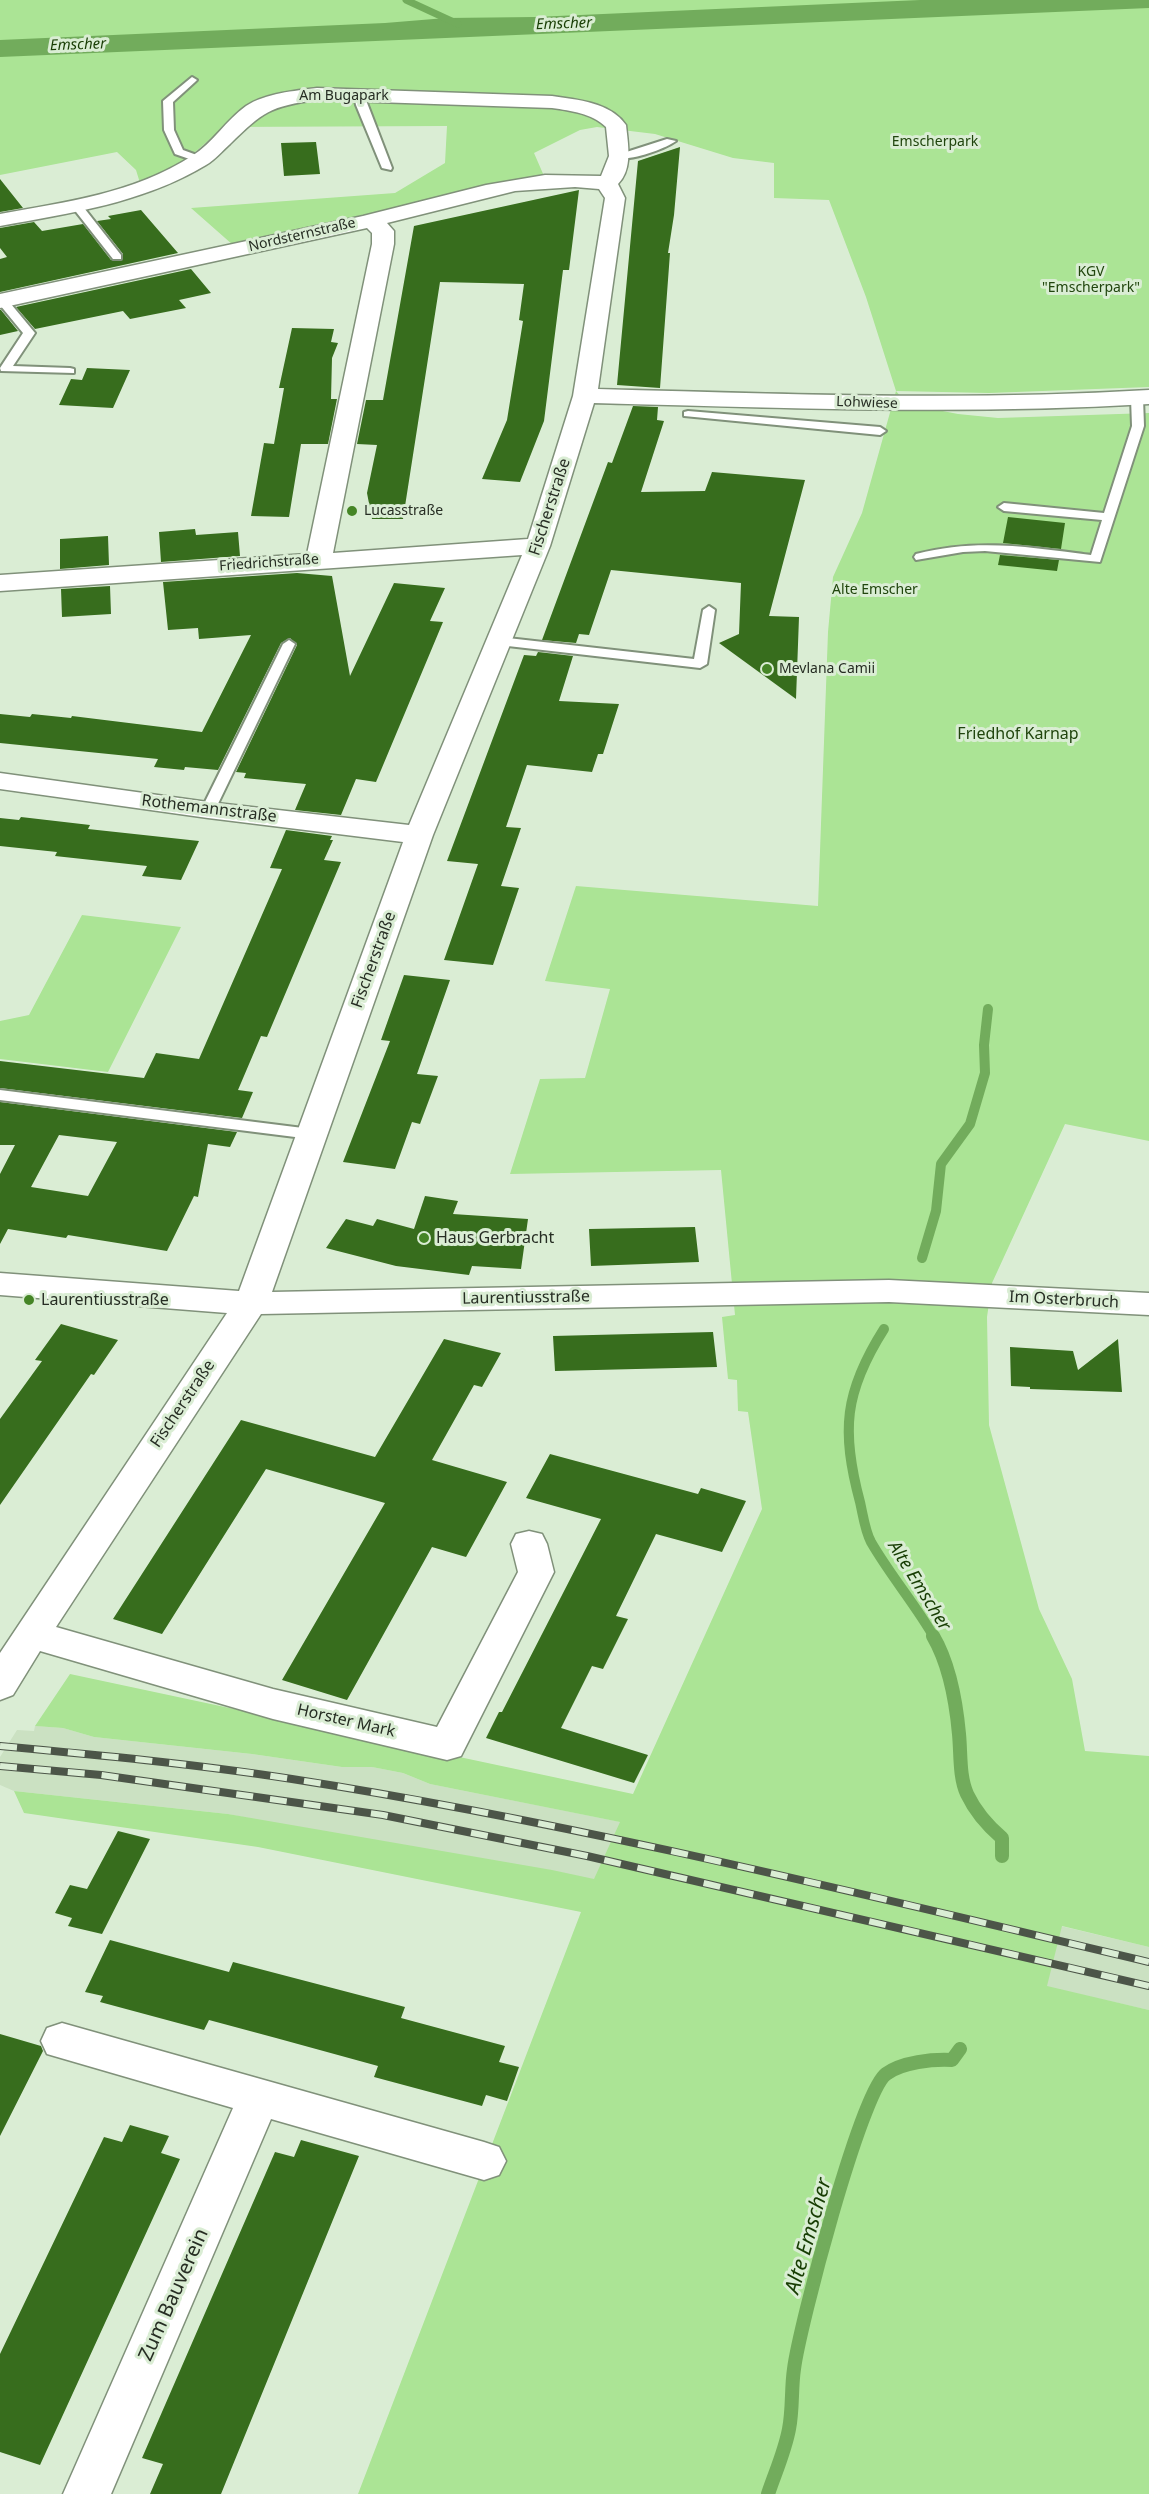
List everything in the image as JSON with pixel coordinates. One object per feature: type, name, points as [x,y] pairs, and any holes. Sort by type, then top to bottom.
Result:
[{"type":"street","name":"Am Bugapark","points":[[0,220],[77,206],[153,184],[201,160],[216,148],[246,115],[260,107],[294,96],[359,95],[552,102],[582,107],[612,119],[616,125],[620,156]]},
{"type":"street","points":[[605,183],[612,178],[620,156]]},
{"type":"street","name":"Nordsternstraße","points":[[1,301],[371,220],[530,182],[572,179],[605,183]]},
{"type":"street","name":"Fischerstraße","points":[[0,1684],[250,1303],[419,835],[538,546],[585,396],[615,198],[612,189],[605,183]]},
{"type":"street","points":[[319,560],[383,244],[383,231],[371,220]]},
{"type":"street","name":"Lohwiese","points":[[585,396],[906,404],[1143,398]]},
{"type":"street","name":"Friedrichstraße","points":[[0,583],[538,546]]},
{"type":"street","name":"Rothemannstraße","points":[[0,781],[208,810],[419,835]]},
{"type":"street","name":"Laurentiusstraße","points":[[0,1284],[250,1303],[867,1291],[980,1295]]},
{"type":"street","name":"Im Osterbruch","points":[[980,1295],[1149,1304]]},
{"type":"street","name":"Horster Mark","points":[[31,1634],[273,1704],[447,1745],[536,1572],[529,1544]]},
{"type":"street","points":[[62,2042],[484,2161]]},
{"type":"street","name":"Zum Bauverein","points":[[87,2494],[260,2096]]},
{"type":"lane","points":[[192,80],[168,101],[169,130],[180,152],[201,160]]},
{"type":"lane","points":[[359,95],[387,168]]},
{"type":"lane","points":[[620,156],[629,156],[670,141]]},
{"type":"lane","points":[[77,206],[117,257]]},
{"type":"lane","points":[[1,301],[29,333],[5,369],[70,371]]},
{"type":"lane","points":[[920,557],[957,548],[981,548],[1096,559],[1138,426],[1143,398]]},
{"type":"lane","points":[[688,414],[880,431]]},
{"type":"lane","points":[[1004,507],[1109,517]]},
{"type":"lane","points":[[499,641],[700,664],[710,610]]},
{"type":"lane","points":[[208,810],[289,644]]},
{"type":"lane","points":[[0,1095],[311,1134]]},
{"type":"shaded area","points":[[35,1726],[63,1728],[94,1737],[252,1754],[342,1767],[372,1767],[403,1773],[430,1784],[676,1833],[767,1922],[228,1814],[14,1791],[0,1785],[0,1757],[17,1730],[34,1731]]},
{"type":"shaded area","points":[[1031,1919],[1149,1947],[1149,2010],[1021,1981]]},
{"type":"green space","name":"Emscherpark","points":[[0,0],[1149,0],[1149,387],[989,393],[896,391],[866,297],[829,200],[774,198],[774,163],[733,158],[655,134],[597,127],[580,130],[534,153],[544,176],[233,245],[191,208],[395,193],[445,163],[447,126],[224,127],[179,166],[140,183],[136,170],[117,152],[0,175]]},
{"type":"green space","name":"Friedhof Karnap","points":[[896,391],[907,404],[958,414],[998,418],[1149,413],[1149,1141],[1065,1124],[992,1283],[987,1317],[989,1425],[1039,1609],[1072,1679],[1085,1751],[1149,1756],[1149,1947],[1062,1926],[1047,1986],[1149,2010],[1149,2494],[358,2494],[581,1912],[258,1847],[24,1813],[14,1791],[228,1814],[594,1879],[620,1822],[430,1784],[403,1773],[372,1767],[342,1767],[252,1754],[94,1737],[63,1728],[35,1726],[70,1674],[633,1794],[762,1509],[748,1412],[738,1411],[737,1380],[728,1379],[722,1317],[735,1315],[721,1170],[510,1174],[540,1079],[585,1078],[610,989],[545,981],[576,886],[818,906],[828,632],[833,577],[862,513]]},
{"type":"green space","points":[[82,915],[181,927],[108,1072],[0,1059],[0,1021],[29,1015]]},
{"type":"water","name":"Emscher","points":[[920,0],[1149,0],[1149,8],[0,57],[0,40],[385,23],[446,18],[535,17]]},
{"type":"building","points":[[316,142],[320,174],[284,176],[281,143]]},
{"type":"building","points":[[680,147],[668,253],[670,253],[660,388],[617,385],[638,161]]},
{"type":"building","points":[[0,179],[23,208],[0,212]]},
{"type":"building","points":[[579,190],[569,270],[563,270],[544,421],[520,482],[482,479],[507,420],[523,321],[519,320],[524,284],[440,282],[403,519],[372,519],[367,493],[377,445],[357,444],[366,400],[383,400],[414,226]]},
{"type":"building","points":[[141,210],[178,253],[0,292],[0,259],[7,257],[0,248],[0,228],[34,222],[42,231],[83,224],[111,260],[121,261],[123,254],[97,221],[111,219],[108,216]]},
{"type":"building","points":[[191,269],[211,293],[179,300],[186,308],[130,319],[123,311],[35,329],[16,307]]},
{"type":"building","points":[[1,310],[18,331],[0,335]]},
{"type":"building","points":[[292,328],[334,329],[331,342],[338,343],[332,358],[331,399],[337,399],[328,444],[301,444],[289,517],[251,516],[264,443],[274,444],[284,388],[279,388]]},
{"type":"building","points":[[87,368],[130,370],[113,408],[59,405],[71,379],[82,380]]},
{"type":"building","points":[[633,406],[658,407],[657,420],[664,421],[641,492],[705,491],[712,472],[805,480],[769,616],[799,617],[796,699],[719,643],[739,634],[741,583],[611,570],[589,635],[579,634],[576,643],[542,640],[608,462],[612,463]]},
{"type":"building","points":[[1008,517],[1065,523],[1061,549],[1003,543]]},
{"type":"building","points":[[195,529],[196,535],[238,532],[240,556],[161,562],[159,532]]},
{"type":"building","points":[[108,536],[109,565],[60,569],[60,539]]},
{"type":"building","points":[[1000,555],[1059,560],[1057,571],[998,565]]},
{"type":"building","points":[[297,573],[332,576],[350,676],[394,583],[445,588],[430,621],[443,622],[376,782],[356,779],[341,815],[295,810],[306,784],[244,778],[246,773],[236,772],[297,645],[290,638],[281,643],[218,770],[154,767],[158,759],[0,743],[0,714],[30,717],[32,714],[71,718],[72,716],[202,732],[251,635],[199,639],[198,628],[168,630],[163,582]]},
{"type":"building","points":[[110,586],[111,614],[62,617],[61,589]]},
{"type":"building","points":[[538,652],[573,656],[559,701],[619,704],[603,754],[598,754],[592,772],[527,765],[506,827],[521,828],[501,886],[519,888],[493,965],[444,960],[478,864],[447,861],[524,655],[536,656]]},
{"type":"building","points":[[21,817],[90,825],[88,829],[199,841],[181,880],[142,876],[147,866],[55,856],[57,852],[0,846],[0,818],[19,820]]},
{"type":"building","points":[[286,830],[332,836],[330,840],[333,840],[324,860],[341,862],[267,1037],[261,1036],[238,1090],[253,1092],[242,1118],[0,1088],[0,1061],[144,1078],[156,1053],[199,1059],[282,869],[270,868]]},
{"type":"building","points":[[404,975],[450,980],[417,1074],[438,1076],[420,1124],[412,1122],[395,1169],[343,1162],[390,1041],[381,1040]]},
{"type":"building","points":[[0,1102],[237,1132],[230,1147],[208,1144],[198,1197],[194,1196],[167,1251],[68,1235],[66,1238],[8,1229],[0,1244],[0,1174],[15,1145],[0,1145]],"holes":[[[59,1135],[117,1142],[88,1196],[31,1187]]]},
{"type":"building","points":[[425,1196],[458,1201],[453,1214],[528,1219],[521,1269],[472,1266],[469,1275],[396,1266],[326,1248],[346,1219],[373,1226],[377,1219],[414,1229]]},
{"type":"building","points":[[695,1227],[699,1262],[591,1266],[589,1229]]},
{"type":"building","points":[[61,1324],[118,1340],[94,1375],[91,1374],[0,1505],[0,1419],[42,1361],[35,1360]]},
{"type":"building","points":[[713,1332],[717,1367],[555,1371],[553,1336]]},
{"type":"building","points":[[444,1339],[501,1353],[482,1387],[474,1385],[432,1460],[507,1482],[466,1557],[432,1547],[347,1700],[282,1680],[385,1503],[266,1469],[162,1634],[113,1619],[241,1420],[375,1457]]},
{"type":"building","points":[[1118,1339],[1122,1392],[1030,1389],[1030,1387],[1011,1386],[1010,1347],[1073,1351],[1078,1370]]},
{"type":"building","points":[[550,1454],[698,1494],[701,1488],[746,1501],[722,1552],[656,1534],[616,1616],[628,1619],[603,1669],[592,1666],[561,1728],[648,1755],[634,1783],[486,1738],[499,1712],[502,1712],[601,1519],[526,1498]]},
{"type":"building","points":[[118,1831],[150,1839],[102,1934],[68,1926],[72,1918],[55,1913],[70,1885],[87,1889]]},
{"type":"building","points":[[110,1940],[229,1972],[233,1962],[405,2007],[401,2018],[505,2046],[499,2062],[519,2067],[507,2101],[486,2095],[482,2106],[374,2077],[378,2066],[276,2038],[209,2020],[204,2030],[100,2002],[103,1996],[85,1992]]},
{"type":"building","points":[[0,2034],[41,2046],[43,2051],[0,2136]]},
{"type":"building","points":[[130,2125],[169,2136],[161,2153],[180,2159],[40,2465],[0,2452],[0,2354],[104,2137],[122,2142]]},
{"type":"building","points":[[301,2140],[359,2156],[221,2494],[150,2494],[163,2464],[142,2458],[275,2152],[294,2157]]},
{"type":"waterway","points":[[406,0],[458,24]]},
{"type":"waterway","name":"Alte Emscher","points":[[922,1258],[936,1211],[941,1164],[970,1124],[985,1073],[984,1045],[988,1009]]},
{"type":"waterway","name":"Alte Emscher","points":[[884,1329],[861,1373],[854,1393],[850,1412],[850,1454],[869,1538],[934,1637]]},
{"type":"waterway","name":"Alte Emscher","points":[[933,1636],[944,1659],[954,1696],[964,1787],[978,1812],[1002,1838],[1002,1856]]},
{"type":"waterway","name":"Alte Emscher","points":[[768,2494],[787,2437],[798,2345],[819,2262],[847,2164],[875,2090],[886,2074],[893,2070],[918,2062],[952,2060],[960,2049]]},
{"type":"railway","points":[[0,1746],[146,1760],[292,1779],[508,1817],[722,1862],[1149,1962]]},
{"type":"railway","points":[[0,1766],[101,1775],[383,1815],[587,1856],[1149,1986]]},
{"type":"place","name":"Lucasstraße","points":[[352,511]]},
{"type":"place","name":"Mevlana Camii","points":[[767,669]]},
{"type":"place","name":"Haus Gerbracht","points":[[424,1238]]},
{"type":"place","name":"Laurentiusstraße","points":[[29,1300]]},
{"type":"park label","name":"KGV \"Emscherpark\"","points":[[1091,280]]}]
